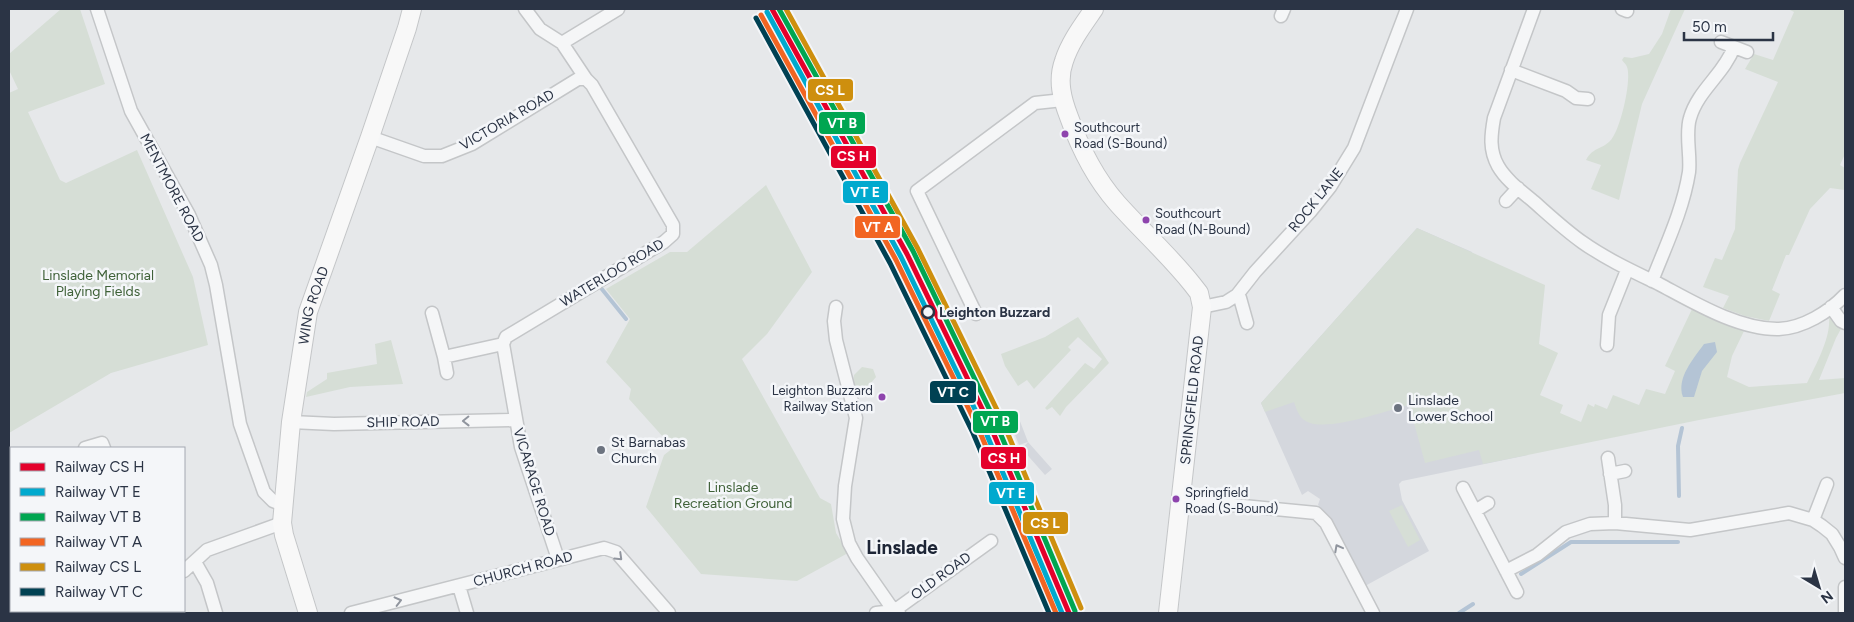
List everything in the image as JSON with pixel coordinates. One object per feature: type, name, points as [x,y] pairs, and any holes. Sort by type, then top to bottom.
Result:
[{"type":"street","name":"MENTMORE ROAD","points":[[97,9],[132,111],[189,215],[211,265],[240,424],[264,492],[273,501],[284,505]]},
{"type":"street","name":"WING ROAD","points":[[308,613],[284,535],[282,522],[292,422],[308,312],[370,137],[412,9]]},
{"type":"street","points":[[525,9],[540,29],[562,43],[586,79]]},
{"type":"street","points":[[562,43],[618,9]]},
{"type":"street","points":[[1094,9],[1071,43],[1063,62],[1060,79],[1063,100],[1075,135],[1084,155],[1099,179],[1116,202],[1192,284],[1199,293],[1202,307]]},
{"type":"street","name":"ROCK LANE","points":[[1202,307],[1226,302],[1237,295],[1255,272],[1310,212],[1343,168],[1354,148],[1407,9]]},
{"type":"street","points":[[1534,9],[1494,118],[1491,134],[1491,145],[1499,167],[1518,188],[1573,236],[1627,270],[1722,315],[1745,323],[1780,329],[1803,323],[1831,308],[1845,295]]},
{"type":"street","points":[[1721,42],[1747,52]]},
{"type":"street","points":[[1652,281],[1681,208],[1689,172],[1690,117],[1701,94],[1725,66],[1734,47]]},
{"type":"street","points":[[1511,70],[1566,91],[1576,98],[1588,99]]},
{"type":"street","name":"VICTORIA ROAD","points":[[370,137],[424,156],[442,156],[472,144],[578,79],[586,79]]},
{"type":"street","name":"WATERLOO ROAD","points":[[502,344],[506,337],[664,242],[673,234],[673,225],[666,212],[592,85],[586,79]]},
{"type":"street","points":[[976,314],[917,191],[1035,103],[1063,100]]},
{"type":"street","points":[[1506,201],[1518,188]]},
{"type":"street","points":[[1607,345],[1609,315],[1627,270]]},
{"type":"street","points":[[1237,295],[1240,298],[1247,323]]},
{"type":"street","points":[[836,307],[834,320],[836,340],[856,418],[843,499],[843,519],[849,543],[857,558],[895,612]]},
{"type":"street","name":"SPRINGFIELD ROAD","points":[[1168,613],[1202,307]]},
{"type":"street","points":[[1831,308],[1841,321],[1845,323]]},
{"type":"street","points":[[432,314],[448,373]]},
{"type":"street","points":[[444,357],[502,344]]},
{"type":"street","name":"VICARAGE ROAD","points":[[502,344],[521,447],[558,560]]},
{"type":"street","name":"SHIP ROAD","points":[[292,422],[334,424],[515,420]]},
{"type":"street","points":[[88,447],[102,443],[104,447]]},
{"type":"street","points":[[1608,458],[1615,505],[1615,523]]},
{"type":"street","points":[[1610,474],[1625,471]]},
{"type":"street","points":[[1813,520],[1827,484]]},
{"type":"street","points":[[1463,488],[1517,592]]},
{"type":"street","points":[[1182,500],[1316,513],[1326,523],[1373,613]]},
{"type":"street","points":[[1475,511],[1488,504]]},
{"type":"street","points":[[1506,571],[1537,555],[1566,532],[1590,524],[1615,523],[1690,530],[1789,513],[1813,520],[1832,534],[1845,558]]},
{"type":"street","points":[[185,569],[207,550],[282,522]]},
{"type":"street","name":"OLD ROAD","points":[[895,612],[991,541]]},
{"type":"street","name":"CHURCH ROAD","points":[[351,613],[604,548],[616,552],[669,613]]},
{"type":"street","points":[[195,562],[207,583],[216,613]]},
{"type":"street","points":[[459,586],[467,613]]},
{"type":"street","points":[[1845,587],[1845,613]]},
{"type":"street","points":[[876,613],[895,612]]},
{"type":"shaded area","name":"Linslade Lower School","points":[[1417,228],[1472,252],[1528,455],[1402,481],[1399,484],[1402,500],[1429,551],[1365,586],[1329,519],[1318,505],[1320,499],[1308,491],[1302,495],[1261,403]]},
{"type":"shaded area","points":[[1018,416],[1028,442],[1019,445],[1009,419]]},
{"type":"shaded area","points":[[1028,442],[1052,469],[1045,475],[1022,449]]},
{"type":"green space","name":"Linslade Memorial Playing Fields","points":[[61,9],[80,9],[105,84],[28,112],[60,180],[66,183],[137,150],[193,277],[208,345],[111,373],[9,433],[9,93],[18,89],[9,70],[9,54]]},
{"type":"green space","points":[[1671,9],[1685,9],[1642,104],[1619,200],[1591,189],[1601,165],[1586,160],[1591,153],[1610,141],[1618,127],[1628,83],[1627,67],[1622,60],[1624,57],[1632,58],[1649,54],[1662,34]]},
{"type":"green space","points":[[1788,9],[1845,9],[1845,154],[1840,165],[1845,168],[1845,190],[1830,188],[1810,209],[1789,255],[1786,255],[1772,290],[1780,294],[1769,321],[1745,316],[1723,308],[1729,296],[1703,287],[1715,258],[1722,260],[1735,229],[1740,163],[1778,82],[1745,69],[1754,54],[1773,60],[1794,12]]},
{"type":"green space","name":"Linslade Recreation Ground","points":[[766,185],[812,272],[767,334],[742,359],[820,498],[831,504],[836,533],[848,553],[797,581],[701,574],[646,507],[664,455],[673,448],[629,399],[631,389],[606,362],[630,319],[606,289],[670,252],[687,252]]},
{"type":"green space","name":"Linslade Lower School","points":[[1417,228],[1545,285],[1539,344],[1558,353],[1540,395],[1563,405],[1560,413],[1581,422],[1588,404],[1594,407],[1595,404],[1607,409],[1613,395],[1639,405],[1646,389],[1665,394],[1675,371],[1665,366],[1692,309],[1716,321],[1744,331],[1732,356],[1727,377],[1749,387],[1807,383],[1828,334],[1829,318],[1834,320],[1842,327],[1819,380],[1845,378],[1845,393],[1699,420],[1483,464],[1479,450],[1425,463],[1409,405],[1359,419],[1332,424],[1307,422],[1299,415],[1294,402],[1265,412],[1261,403]]},
{"type":"green space","points":[[1078,317],[1109,363],[1066,407],[1060,416],[1052,407],[1047,410],[1045,408],[1085,363],[1094,369],[1102,359],[1078,337],[1068,347],[1071,350],[1034,389],[1027,380],[1018,386],[1005,366],[1001,354],[1045,337]]},
{"type":"green space","points":[[391,340],[403,384],[350,387],[306,397],[307,392],[327,379],[327,373],[377,364],[375,344]]},
{"type":"green space","points":[[862,367],[873,369],[876,377],[859,397],[853,381],[854,375]]},
{"type":"green space","points":[[1402,505],[1420,540],[1408,547],[1389,511]]},
{"type":"water","points":[[1715,342],[1717,352],[1702,371],[1694,397],[1683,397],[1682,383],[1691,362],[1704,344]]},
{"type":"waterway","points":[[601,288],[626,319]]},
{"type":"waterway","points":[[1679,496],[1678,446],[1682,428]]},
{"type":"waterway","points":[[1521,574],[1571,542],[1678,542]]},
{"type":"waterway","points":[[1459,613],[1473,604]]},
{"type":"transit line","points":[[772,9],[907,254],[990,425],[1069,613]]},
{"type":"transit line","points":[[779,9],[913,251],[996,423],[1075,611]]},
{"type":"transit line","points":[[786,9],[918,249],[1002,420],[1081,608]]},
{"type":"transit line","points":[[767,12],[901,257],[984,428],[1062,613]]},
{"type":"transit line","points":[[761,15],[896,260],[979,430],[1056,613]]},
{"type":"transit line","points":[[756,18],[890,263],[973,433],[1049,613]]},
{"type":"place","name":"Southcourt Road (S-Bound)","points":[[1065,134]]},
{"type":"place","name":"Southcourt Road (N-Bound)","points":[[1146,220]]},
{"type":"place","name":"Leighton Buzzard","points":[[928,312]]},
{"type":"place","name":"Leighton Buzzard Railway Station","points":[[882,397]]},
{"type":"place","name":"Linslade Lower School","points":[[1398,408]]},
{"type":"place","name":"St Barnabas Church","points":[[601,450]]},
{"type":"place","name":"Springfield Road (S-Bound)","points":[[1176,499]]},
{"type":"district","name":"Linslade","points":[[902,547]]}]
